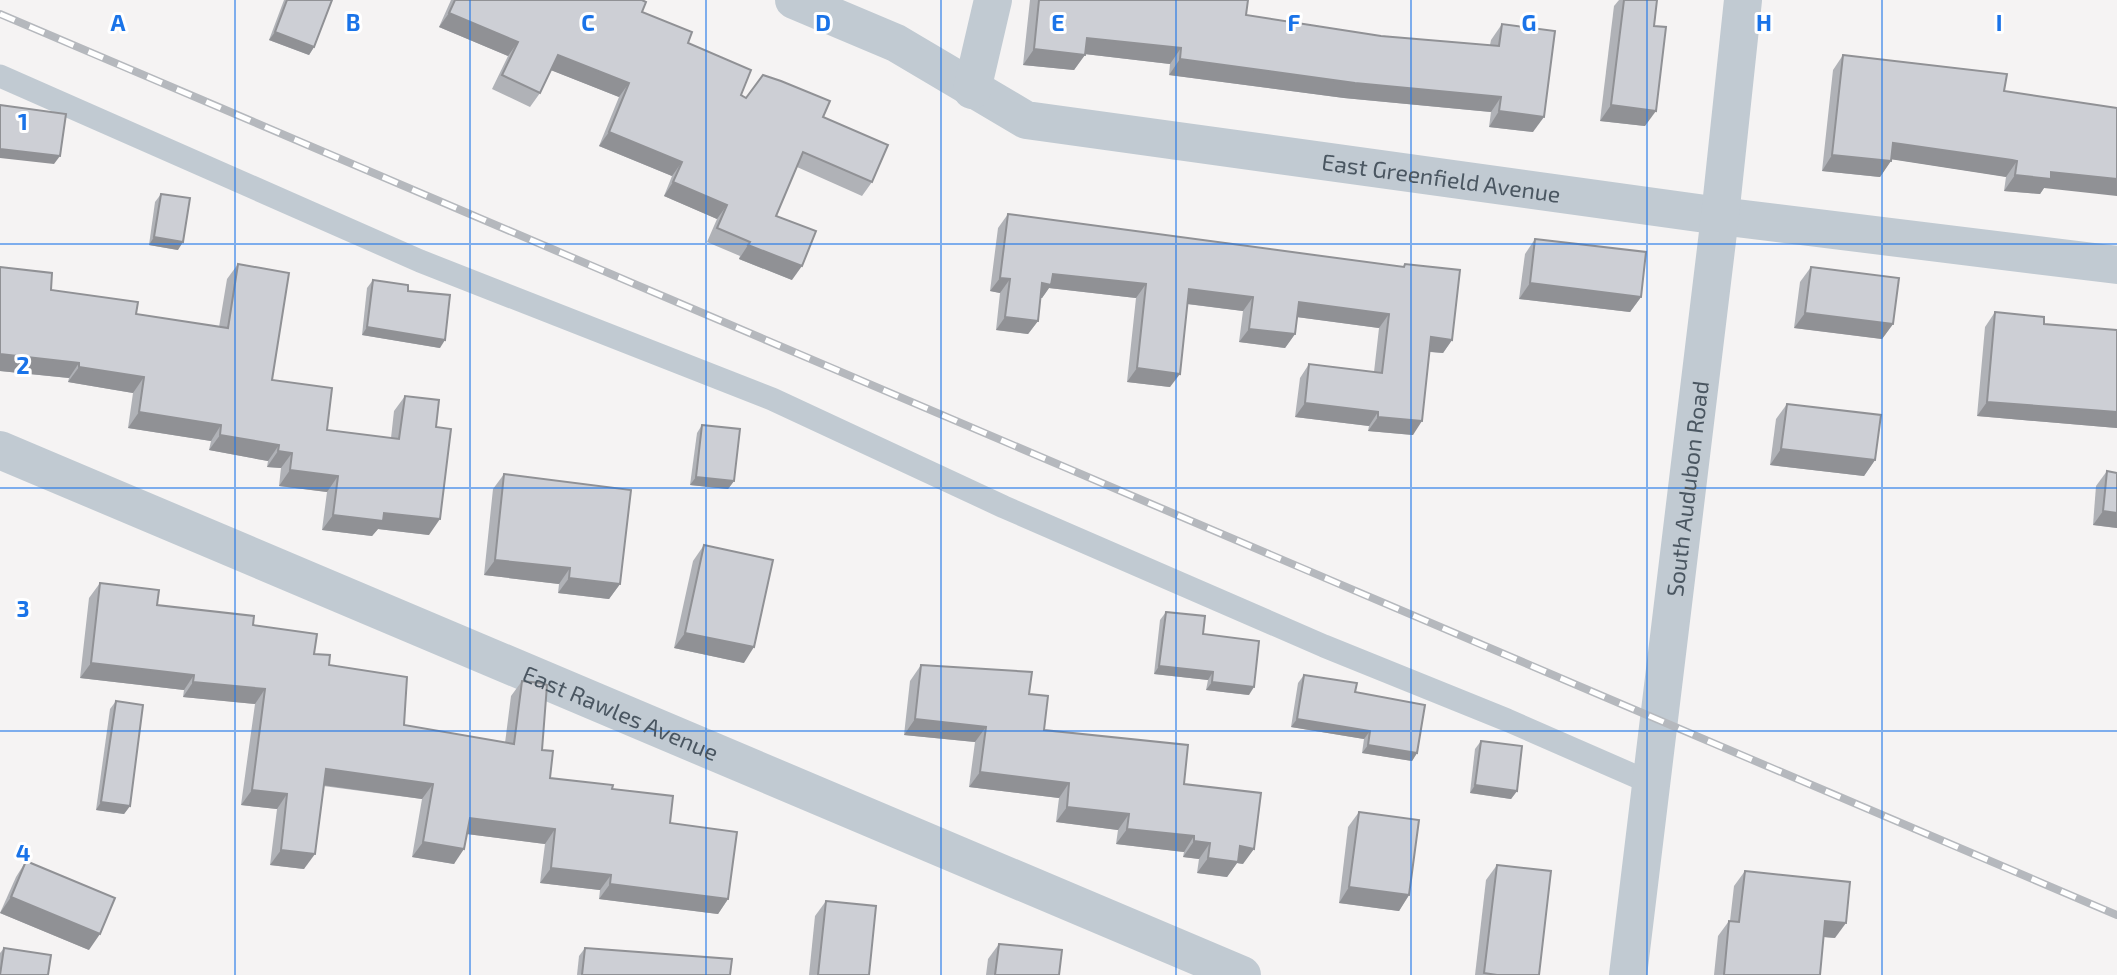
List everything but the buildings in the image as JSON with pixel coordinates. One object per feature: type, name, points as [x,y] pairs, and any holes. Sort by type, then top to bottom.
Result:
[{"type":"street","name":"East Greenfield Avenue","points":[[794,0],[896,43],[1026,120],[1720,216],[2117,265]]},
{"type":"street","points":[[972,90],[993,0]]},
{"type":"street","name":"South Audubon Road","points":[[1628,975],[1720,216],[1742,0]]},
{"type":"street","name":"East Rawles Avenue","points":[[0,450],[1242,975]]},
{"type":"lane","points":[[0,76],[419,261],[772,399],[1004,507],[1651,783]]},
{"type":"railway","points":[[0,14],[2117,915]]}]
